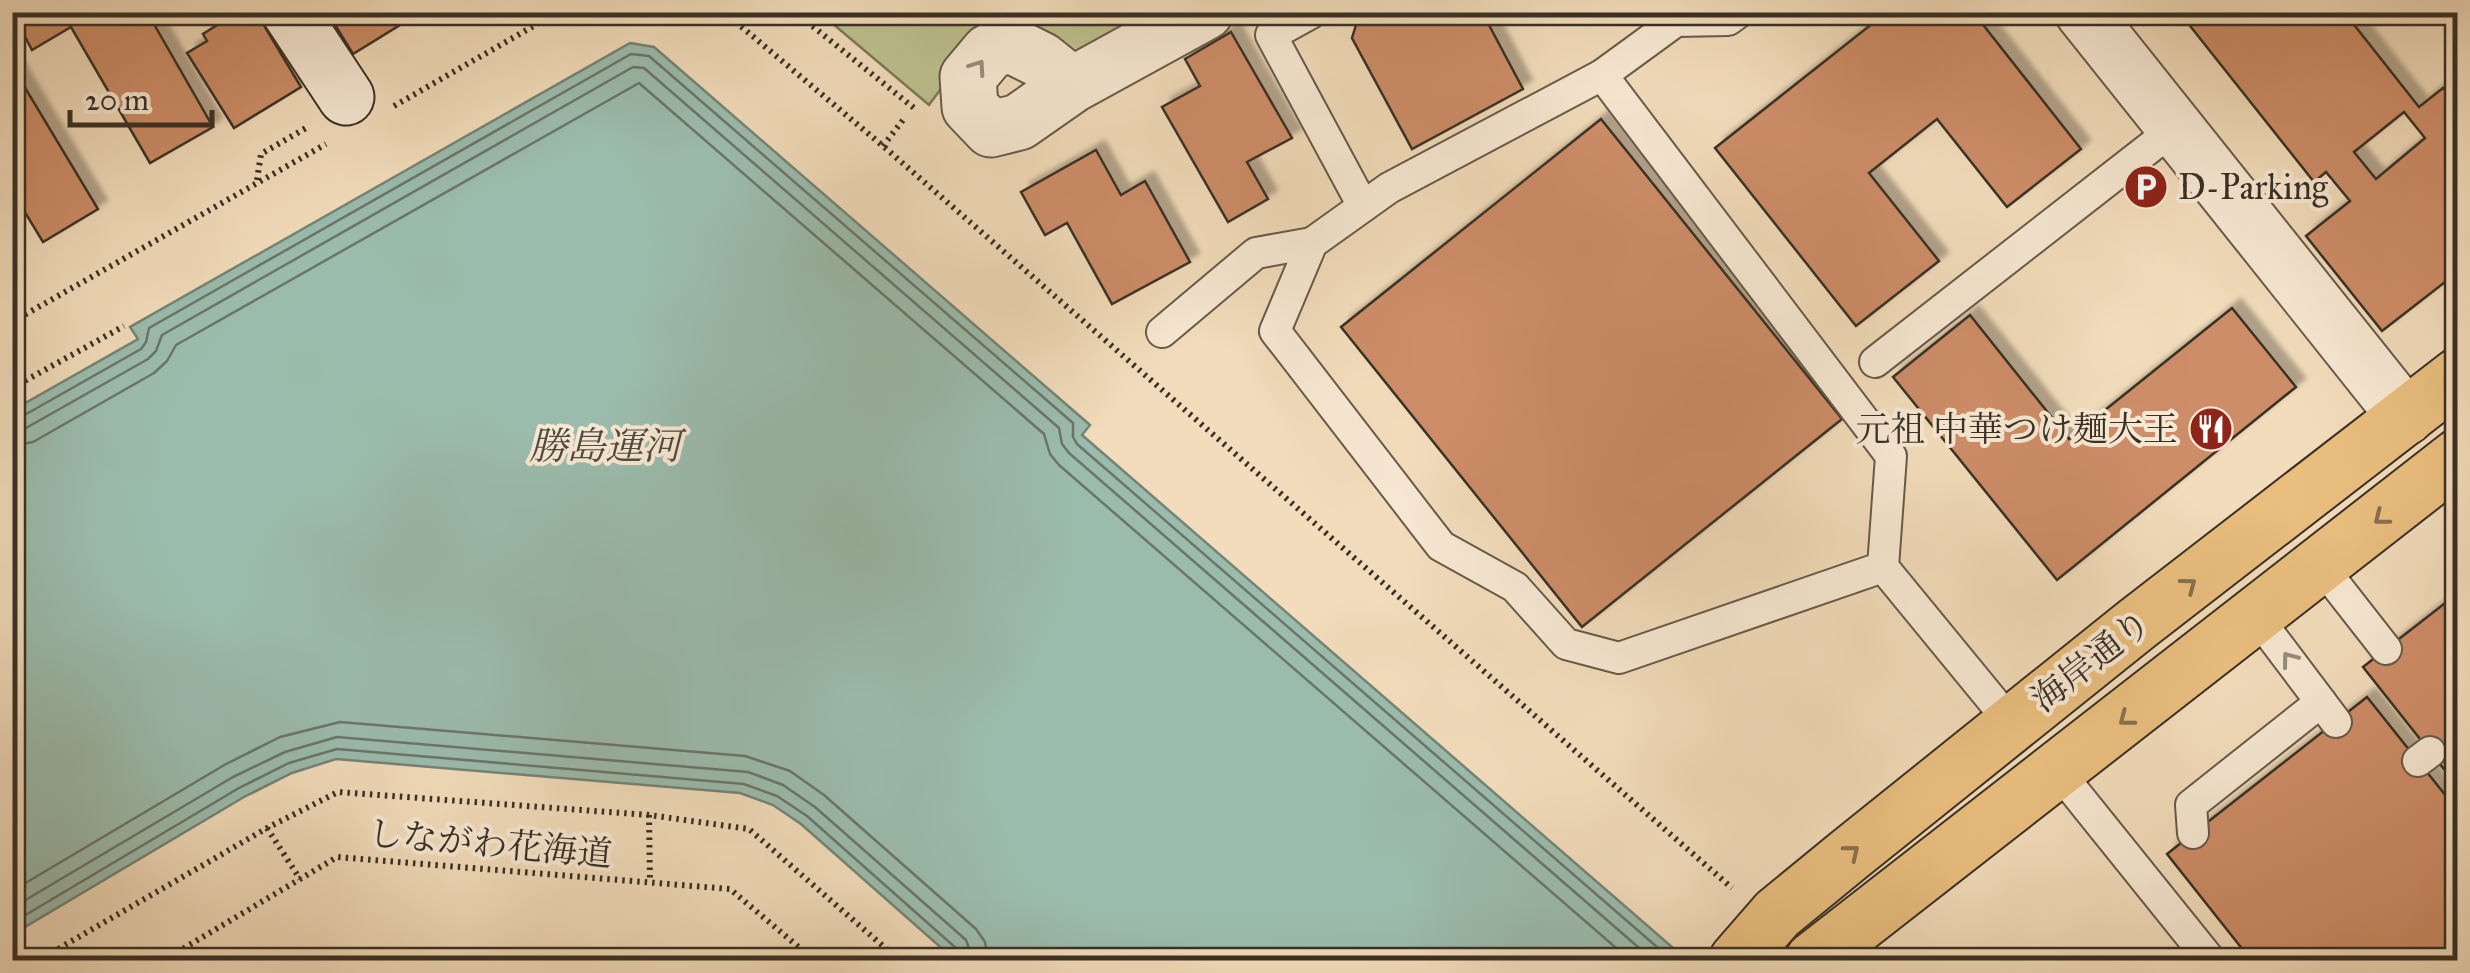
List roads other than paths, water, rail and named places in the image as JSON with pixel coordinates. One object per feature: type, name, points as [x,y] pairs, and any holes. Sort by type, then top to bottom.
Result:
[{"type":"main road","name":"海岸通り","points":[[1738,960],[1760,907],[2012,724],[2458,376]]},
{"type":"main road","name":"海岸通り","points":[[1815,958],[2458,457]]},
{"type":"street","points":[[290,12],[360,113]]},
{"type":"street","points":[[1072,85],[1205,12]]},
{"type":"street","points":[[2082,12],[2406,417]]},
{"type":"lane","points":[[1162,332],[1256,254],[1312,243],[1388,188],[1602,75],[1676,22],[1728,20],[1739,12]]},
{"type":"lane","points":[[1311,13],[1271,34],[1363,206]]},
{"type":"lane","points":[[1602,75],[1891,456],[1883,566],[2012,724]]},
{"type":"lane","points":[[1875,362],[2175,128]]},
{"type":"lane","points":[[1312,243],[1276,331],[1440,546],[1515,588],[1566,644],[1620,658],[1883,566]]},
{"type":"lane","points":[[2321,566],[2386,649]]},
{"type":"lane","points":[[2193,833],[2191,805],[2328,712],[2256,616]]},
{"type":"lane","points":[[2058,771],[2210,960]]},
{"type":"water","name":"勝島運河","points":[[630,43],[654,47],[1090,425],[1082,435],[1687,960],[955,960],[801,824],[773,805],[740,793],[336,759],[292,773],[244,797],[13,934],[13,410],[138,339],[130,327]]},
{"type":"place","name":"D-Parking","points":[[2146,187]]},
{"type":"place","name":"元祖 中華つけ麺大王","points":[[2211,429]]}]
